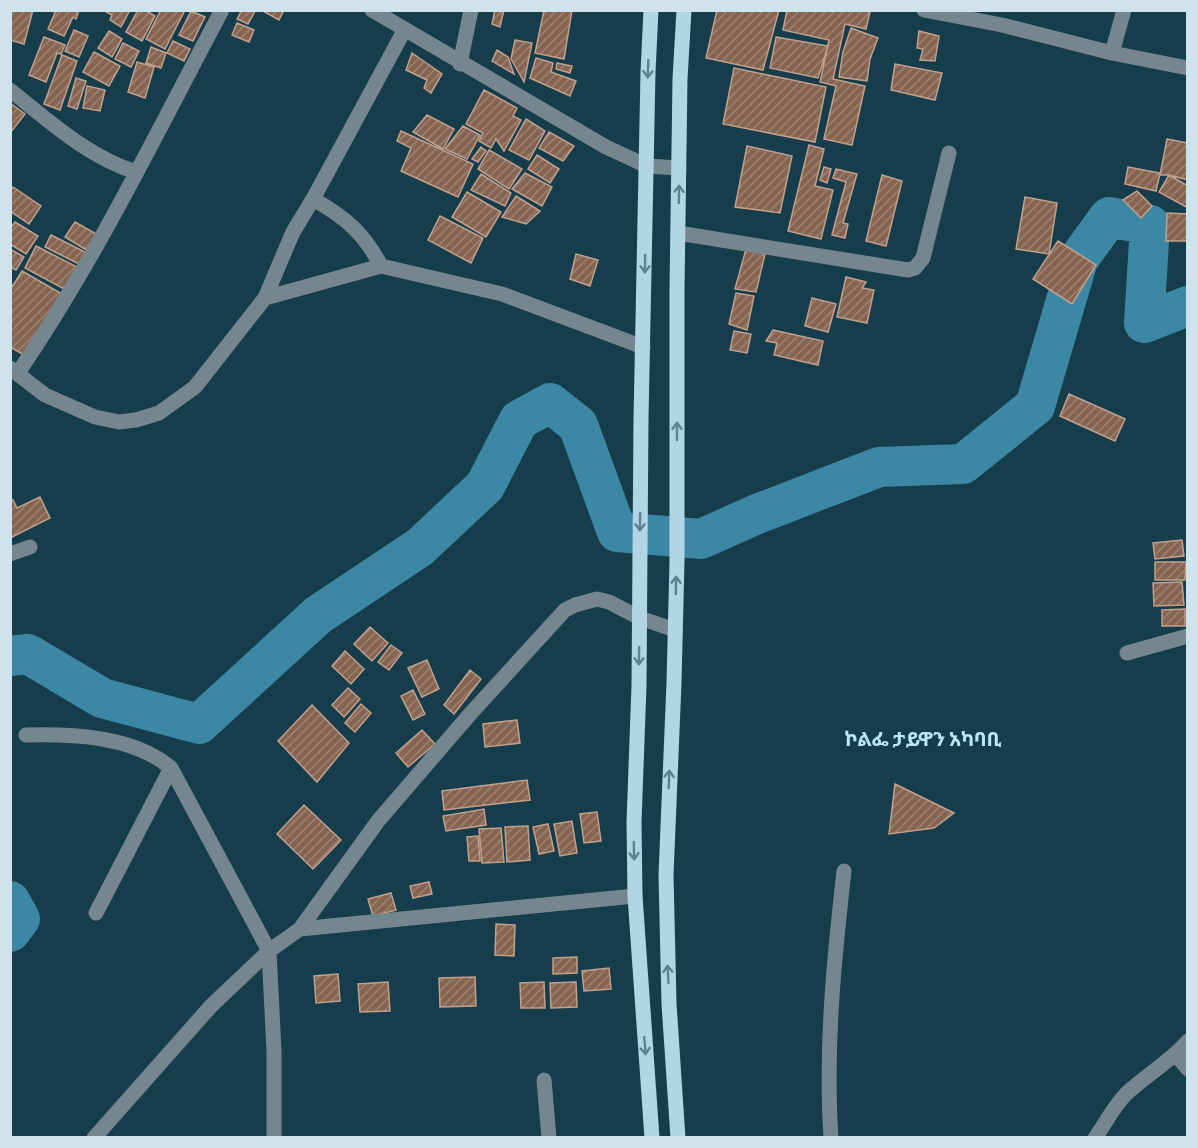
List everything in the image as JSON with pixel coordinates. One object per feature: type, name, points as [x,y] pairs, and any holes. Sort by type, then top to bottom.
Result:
[{"type":"main road","points":[[651,10],[634,822],[635,896],[652,1137]]},
{"type":"main road","points":[[678,1137],[666,926],[666,875],[677,561],[678,233],[680,78],[684,10]]},
{"type":"street","points":[[222,10],[113,220],[50,325],[14,370],[45,395],[95,417],[119,422],[144,418],[159,413],[195,387],[265,298],[293,232],[405,29]]},
{"type":"street","points":[[372,10],[606,147],[647,166],[679,168]]},
{"type":"street","points":[[460,63],[471,10]]},
{"type":"street","points":[[924,10],[1004,18],[1112,53],[1188,68]]},
{"type":"street","points":[[1112,53],[1124,10]]},
{"type":"street","points":[[10,90],[78,144],[110,163],[136,172]]},
{"type":"street","points":[[678,233],[908,270],[915,267],[923,258],[949,153]]},
{"type":"street","points":[[313,199],[353,225],[371,246],[381,266]]},
{"type":"street","points":[[265,298],[381,266],[502,294],[643,347]]},
{"type":"street","points":[[10,554],[30,548]]},
{"type":"street","points":[[94,1137],[204,1014],[268,951],[300,930],[378,822],[471,713],[565,610],[597,599],[675,630]]},
{"type":"street","points":[[1127,653],[1188,636]]},
{"type":"street","points":[[26,735],[55,735],[124,745],[148,753],[171,768],[268,951],[274,1051],[274,1137]]},
{"type":"street","points":[[96,913],[171,768]]},
{"type":"street","points":[[831,1137],[828,1092],[830,1025],[844,872]]},
{"type":"street","points":[[300,930],[635,896]]},
{"type":"street","points":[[1095,1137],[1123,1097],[1151,1072],[1176,1055],[1188,1041]]},
{"type":"street","points":[[1176,1055],[1188,1069]]},
{"type":"street","points":[[544,1080],[549,1137]]},
{"type":"building","points":[[10,10],[33,10],[24,44],[10,40]]},
{"type":"building","points":[[56,10],[79,10],[76,19],[73,17],[64,36],[48,29]]},
{"type":"building","points":[[103,10],[130,10],[121,27],[110,20],[112,15]]},
{"type":"building","points":[[138,10],[145,10],[155,16],[142,41],[126,32]]},
{"type":"building","points":[[161,10],[185,10],[165,49],[146,39]]},
{"type":"building","points":[[242,10],[255,11],[248,24],[237,19]]},
{"type":"building","points":[[261,10],[284,10],[279,20]]},
{"type":"building","points":[[495,10],[504,10],[500,27],[492,24]]},
{"type":"building","points":[[544,10],[572,10],[564,59],[535,53]]},
{"type":"building","points":[[717,10],[779,10],[763,70],[706,58]]},
{"type":"building","points":[[787,10],[862,10],[870,12],[866,29],[845,24],[833,79],[865,86],[852,145],[824,139],[836,86],[820,82],[829,40],[783,30]]},
{"type":"building","points":[[191,11],[205,17],[193,41],[179,35]]},
{"type":"building","points":[[237,23],[254,30],[249,42],[232,35]]},
{"type":"building","points":[[851,28],[878,38],[870,59],[867,81],[839,77],[843,52]]},
{"type":"building","points":[[74,30],[88,36],[79,57],[65,51]]},
{"type":"building","points":[[109,31],[122,39],[112,57],[98,48]]},
{"type":"building","points":[[919,31],[939,36],[935,61],[920,60],[923,49],[917,48]]},
{"type":"building","points":[[44,37],[65,45],[61,54],[57,53],[46,82],[29,75]]},
{"type":"building","points":[[776,37],[828,46],[818,78],[770,68]]},
{"type":"building","points":[[515,40],[532,43],[524,82],[511,59]]},
{"type":"building","points":[[173,41],[190,49],[184,61],[167,53]]},
{"type":"building","points":[[123,43],[139,51],[131,67],[115,59]]},
{"type":"building","points":[[151,47],[166,53],[161,68],[146,63]]},
{"type":"building","points":[[497,50],[508,57],[514,74],[492,61]]},
{"type":"building","points":[[94,52],[120,66],[109,86],[83,72]]},
{"type":"building","points":[[412,53],[442,74],[431,93],[424,88],[427,80],[406,70]]},
{"type":"building","points":[[62,55],[77,61],[60,110],[44,104]]},
{"type":"building","points":[[536,58],[553,63],[551,72],[576,81],[570,96],[530,78]]},
{"type":"building","points":[[137,62],[154,67],[145,98],[128,92]]},
{"type":"building","points":[[557,63],[572,66],[570,73],[556,69]]},
{"type":"building","points":[[895,64],[942,73],[935,100],[891,90]]},
{"type":"building","points":[[734,68],[826,87],[815,142],[723,124]]},
{"type":"building","points":[[76,78],[86,81],[77,109],[68,106]]},
{"type":"building","points":[[87,86],[105,90],[100,111],[83,108]]},
{"type":"building","points":[[484,90],[517,108],[513,116],[521,120],[504,151],[496,139],[491,148],[479,141],[483,133],[466,124]]},
{"type":"building","points":[[10,103],[25,114],[10,133]]},
{"type":"building","points":[[427,115],[454,129],[443,149],[413,132]]},
{"type":"building","points":[[526,119],[545,131],[529,160],[509,150]]},
{"type":"building","points":[[463,126],[480,135],[467,159],[445,149]]},
{"type":"building","points":[[401,131],[473,164],[458,197],[401,171],[411,148],[397,141]]},
{"type":"building","points":[[549,132],[574,146],[563,161],[539,148]]},
{"type":"building","points":[[1167,139],[1188,143],[1188,180],[1160,175]]},
{"type":"building","points":[[809,145],[824,149],[815,186],[833,190],[821,239],[788,231]]},
{"type":"building","points":[[747,146],[792,156],[780,213],[735,207]]},
{"type":"building","points":[[481,147],[486,151],[478,162],[472,159]]},
{"type":"building","points":[[489,150],[522,169],[509,189],[478,169]]},
{"type":"building","points":[[537,155],[559,169],[550,183],[528,169]]},
{"type":"building","points":[[824,167],[831,169],[827,183],[820,180]]},
{"type":"building","points":[[1128,167],[1160,173],[1156,191],[1125,184]]},
{"type":"building","points":[[836,169],[857,174],[843,223],[848,224],[845,238],[832,235],[846,182],[833,178]]},
{"type":"building","points":[[525,173],[552,187],[542,206],[512,189]]},
{"type":"building","points":[[481,174],[511,193],[505,206],[471,190]]},
{"type":"building","points":[[882,175],[902,181],[886,246],[866,241]]},
{"type":"building","points":[[1169,175],[1188,186],[1188,208],[1159,192]]},
{"type":"building","points":[[13,187],[41,206],[29,224],[10,211],[10,191]]},
{"type":"building","points":[[1137,191],[1152,206],[1141,218],[1123,200]]},
{"type":"building","points":[[467,192],[501,212],[486,237],[452,217]]},
{"type":"building","points":[[516,196],[540,211],[526,224],[502,217]]},
{"type":"building","points":[[1025,197],[1057,203],[1049,254],[1016,249]]},
{"type":"building","points":[[1167,213],[1188,214],[1188,241],[1166,241]]},
{"type":"building","points":[[440,216],[483,238],[471,263],[428,240]]},
{"type":"building","points":[[15,222],[38,236],[26,254],[10,244],[10,229]]},
{"type":"building","points":[[75,222],[98,235],[88,251],[65,237]]},
{"type":"building","points":[[51,235],[85,252],[79,264],[45,247]]},
{"type":"building","points":[[1058,241],[1096,265],[1072,304],[1033,279]]},
{"type":"building","points":[[36,246],[79,268],[68,291],[25,268]]},
{"type":"building","points":[[10,249],[24,257],[16,270],[10,267]]},
{"type":"building","points":[[746,249],[765,254],[756,292],[735,289]]},
{"type":"building","points":[[576,254],[598,260],[590,286],[570,279]]},
{"type":"building","points":[[22,271],[62,294],[26,356],[10,347],[10,290]]},
{"type":"building","points":[[846,277],[866,282],[862,288],[874,290],[867,323],[837,317]]},
{"type":"building","points":[[736,293],[754,296],[747,330],[729,324]]},
{"type":"building","points":[[812,298],[836,304],[828,332],[805,326]]},
{"type":"building","points":[[773,330],[823,341],[818,365],[774,355],[777,343],[766,341]]},
{"type":"building","points":[[734,331],[751,334],[747,353],[730,350]]},
{"type":"building","points":[[1069,394],[1125,419],[1115,441],[1060,416]]},
{"type":"building","points":[[40,497],[50,518],[10,538],[10,501],[13,500],[17,508]]},
{"type":"building","points":[[1182,540],[1184,556],[1155,559],[1153,543]]},
{"type":"building","points":[[1155,562],[1186,562],[1185,580],[1155,580]]},
{"type":"building","points":[[1182,582],[1184,605],[1154,606],[1153,583]]},
{"type":"building","points":[[1185,609],[1185,626],[1162,626],[1162,610]]},
{"type":"building","points":[[370,627],[388,643],[372,661],[354,644]]},
{"type":"building","points":[[391,645],[402,653],[389,670],[378,662]]},
{"type":"building","points":[[345,651],[364,669],[351,684],[332,666]]},
{"type":"building","points":[[427,660],[439,689],[422,697],[408,668]]},
{"type":"building","points":[[470,670],[481,679],[454,714],[444,705]]},
{"type":"building","points":[[348,688],[360,699],[344,717],[332,705]]},
{"type":"building","points":[[413,690],[425,714],[413,720],[401,696]]},
{"type":"building","points":[[361,704],[371,713],[355,732],[345,723]]},
{"type":"building","points":[[312,705],[349,743],[317,782],[278,741]]},
{"type":"building","points":[[517,720],[520,743],[485,747],[483,724]]},
{"type":"building","points":[[422,730],[435,744],[408,767],[396,753]]},
{"type":"building","points":[[527,780],[530,800],[444,810],[442,791]]},
{"type":"building","points":[[895,784],[954,813],[934,828],[889,834]]},
{"type":"building","points":[[304,805],[341,840],[313,869],[277,834]]},
{"type":"building","points":[[484,809],[486,825],[446,831],[443,816]]},
{"type":"building","points":[[597,812],[601,841],[584,843],[580,814]]},
{"type":"building","points":[[572,821],[577,853],[560,856],[554,824]]},
{"type":"building","points":[[548,824],[554,851],[539,854],[533,827]]},
{"type":"building","points":[[528,826],[530,860],[507,862],[505,827]]},
{"type":"building","points":[[501,828],[504,862],[482,863],[479,829]]},
{"type":"building","points":[[478,836],[480,861],[469,861],[467,837]]},
{"type":"building","points":[[429,882],[432,894],[413,898],[410,886]]},
{"type":"building","points":[[391,893],[396,910],[373,916],[368,899]]},
{"type":"building","points":[[496,924],[515,925],[514,956],[495,955]]},
{"type":"building","points":[[577,957],[577,973],[553,974],[553,958]]},
{"type":"building","points":[[609,968],[611,989],[584,991],[582,971]]},
{"type":"building","points":[[338,974],[340,1001],[316,1003],[314,976]]},
{"type":"building","points":[[475,977],[476,1006],[440,1007],[439,978]]},
{"type":"building","points":[[388,982],[390,1011],[360,1012],[358,984]]},
{"type":"building","points":[[544,982],[545,1008],[521,1008],[520,983]]},
{"type":"building","points":[[576,982],[577,1007],[551,1008],[550,983]]},
{"type":"waterway","points":[[10,656],[28,654],[102,698],[199,724],[318,615],[420,547],[485,486],[519,420],[550,403],[578,425],[617,532],[701,539],[757,514],[879,467],[963,464],[1035,406],[1078,260],[1109,217],[1150,225],[1144,323],[1188,306]]},
{"type":"waterway","points":[[10,901],[20,919],[10,932]]},
{"type":"district","name":"ኮልፌ ታይዋን አካባቢ","points":[[923,738]]}]
